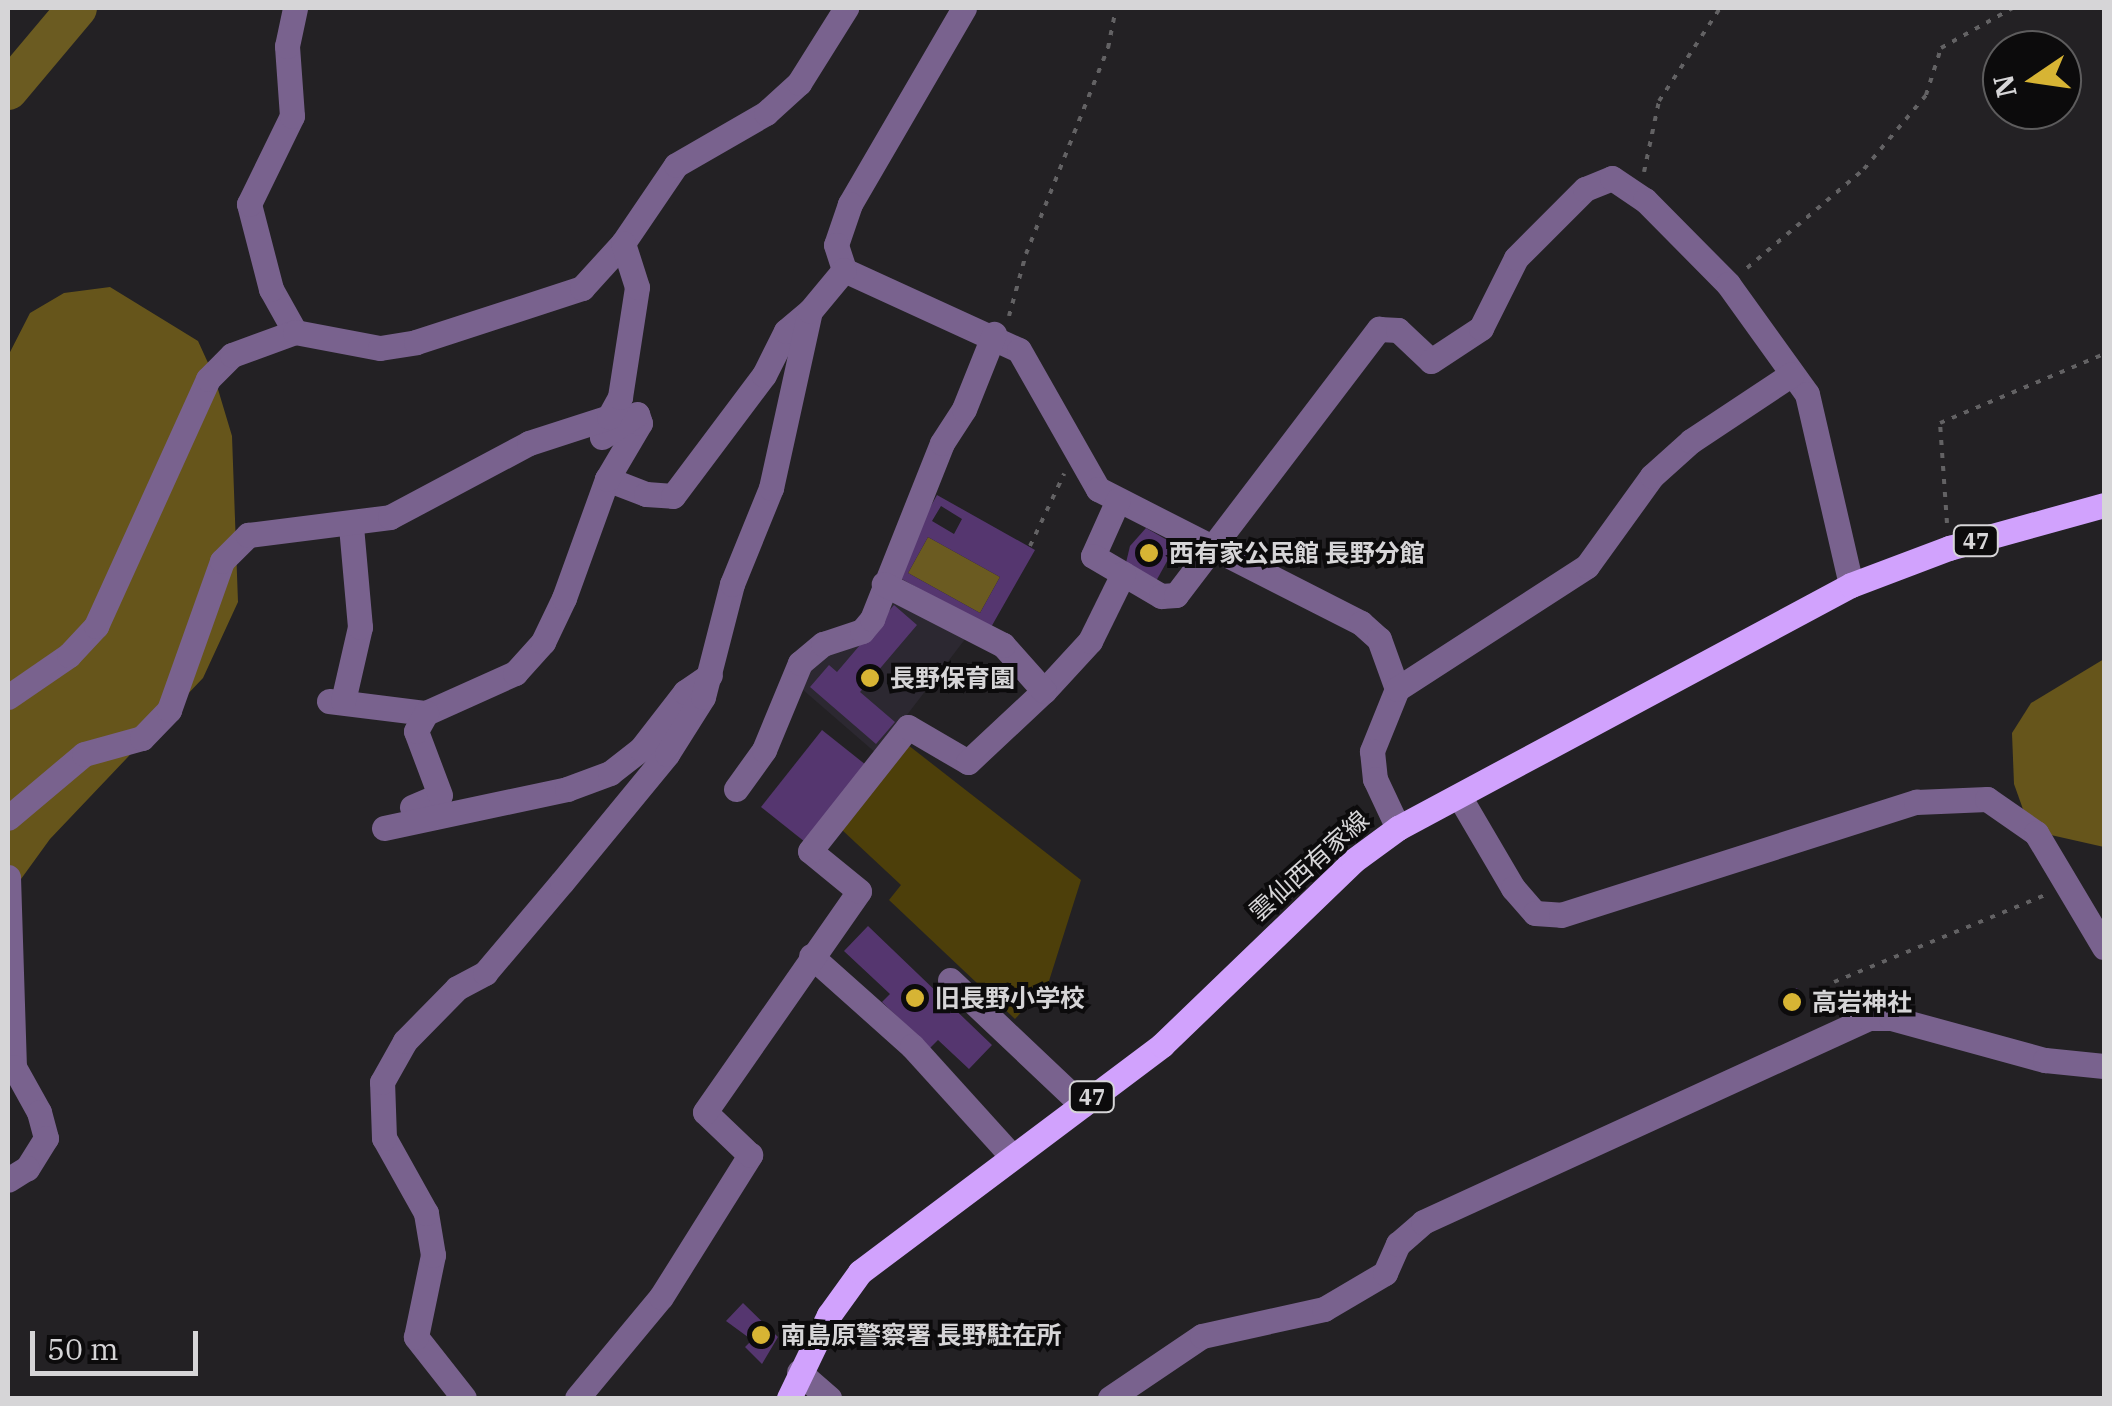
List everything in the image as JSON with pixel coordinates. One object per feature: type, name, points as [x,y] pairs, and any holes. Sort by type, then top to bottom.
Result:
[{"type":"main road","name":"雲仙西有家線","points":[[789,1398],[800,1372],[860,1272],[1162,1044],[1352,860],[1398,828],[1851,586],[1949,548],[2104,505]]},
{"type":"street","points":[[295,8],[287,46],[292,116],[249,204],[272,289],[295,332]]},
{"type":"street","points":[[8,696],[69,655],[96,626],[208,380],[253,342],[295,332],[380,348],[416,342],[555,301],[582,288],[623,243],[676,165],[766,112],[799,83],[846,8]]},
{"type":"street","points":[[964,8],[850,204],[836,245],[844,270],[882,292],[998,337],[1037,374],[1084,474],[1118,500],[1361,623],[1379,639],[1396,690]]},
{"type":"street","points":[[1118,500],[1092,549],[1097,560],[1161,596],[1176,595],[1379,330],[1398,330],[1431,361],[1481,328],[1516,258],[1585,189],[1612,178],[1645,200],[1728,284],[1807,394],[1851,586]]},
{"type":"street","points":[[8,818],[84,754],[142,738],[169,710],[222,561],[248,535],[351,526],[390,516],[529,443],[578,431],[609,417],[620,397],[637,287],[623,243]]},
{"type":"street","points":[[607,479],[646,494],[673,496],[764,375],[786,331],[810,311],[844,270]]},
{"type":"street","points":[[464,1398],[416,1337],[432,1255],[426,1213],[384,1138],[382,1082],[405,1042],[457,988],[485,973],[667,754],[710,676],[732,584],[772,488],[810,311]]},
{"type":"street","points":[[736,789],[764,750],[800,663],[822,644],[862,632],[998,337]]},
{"type":"street","points":[[1398,828],[1376,778],[1372,751],[1396,690],[1587,566],[1652,476],[1792,374]]},
{"type":"street","points":[[351,526],[360,627],[336,701],[426,713],[515,673],[543,642],[607,479],[640,423],[637,414],[607,436],[578,431]]},
{"type":"street","points":[[577,1398],[661,1297],[750,1155],[705,1112],[859,891],[810,851],[908,727],[968,762],[1044,691],[1090,641],[1124,574]]},
{"type":"street","points":[[884,584],[1003,645],[1044,691]]},
{"type":"street","points":[[426,713],[416,730],[440,795],[404,811],[393,825],[567,789],[610,773],[641,749],[684,692],[710,676]]},
{"type":"street","points":[[1459,796],[1512,888],[1536,913],[1594,908],[1916,802],[1958,795],[2012,811],[2036,833],[2104,947]]},
{"type":"street","points":[[8,877],[14,1067],[40,1112],[46,1138],[27,1168],[8,1180]]},
{"type":"street","points":[[812,956],[912,1046],[1011,1156]]},
{"type":"street","points":[[950,980],[1082,1105]]},
{"type":"street","points":[[1110,1398],[1202,1336],[1324,1309],[1384,1272],[1398,1244],[1423,1222],[1868,1018],[1891,1018],[2045,1060],[2104,1066]]},
{"type":"street","points":[[800,1372],[829,1398]]},
{"type":"path","points":[[998,337],[1026,254],[1108,48],[1116,8]]},
{"type":"path","points":[[1645,200],[1644,157],[1659,102],[1720,8]]},
{"type":"path","points":[[1728,284],[1864,169],[1926,96],[1941,48],[2013,8]]},
{"type":"path","points":[[1949,548],[1940,422],[2104,354]]},
{"type":"path","points":[[1030,546],[1074,452]]},
{"type":"path","points":[[1834,982],[2068,885]]},
{"type":"shaded area","points":[[110,287],[198,341],[214,376],[232,436],[238,602],[203,678],[50,839],[8,897],[8,356],[30,313],[64,293]]},
{"type":"shaded area","points":[[928,537],[1000,577],[980,613],[908,573]]},
{"type":"shaded area","name":"長野保育園","points":[[897,596],[969,634],[877,754],[802,689],[807,668]]},
{"type":"shaded area","points":[[2104,659],[2104,847],[2042,833],[2024,812],[2014,784],[2012,733],[2031,703]]},
{"type":"shaded area","points":[[908,745],[1081,880],[1049,981],[1015,1019],[889,900],[901,885],[841,829]]},
{"type":"building","points":[[937,495],[1035,550],[990,629],[893,574]],"holes":[[[941,506],[962,519],[954,534],[932,521]],[[928,537],[1000,577],[980,613],[908,573]]]},
{"type":"building","name":"西有家公民館 長野分館","points":[[1146,528],[1176,545],[1155,583],[1125,567],[1130,546]]},
{"type":"building","points":[[894,605],[917,625],[860,692],[895,722],[876,744],[810,687],[829,665],[837,672]]},
{"type":"building","points":[[822,730],[866,765],[805,842],[761,807]]},
{"type":"building","name":"旧長野小学校","points":[[868,926],[992,1045],[969,1069],[938,1040],[930,1048],[882,1002],[890,994],[844,951]]},
{"type":"building","name":"高岩神社","points":[[1797,988],[1805,1007],[1786,1015],[1779,996]]},
{"type":"building","name":"南島原警察署 長野駐在所","points":[[743,1303],[778,1337],[762,1364],[745,1347],[752,1340],[726,1321]]},
{"type":"waterway","points":[[8,90],[77,8]]},
{"type":"place","name":"西有家公民館 長野分館","points":[[1149,553]]},
{"type":"place","name":"長野保育園","points":[[870,678]]},
{"type":"place","name":"旧長野小学校","points":[[915,998]]},
{"type":"place","name":"高岩神社","points":[[1792,1002]]},
{"type":"place","name":"南島原警察署 長野駐在所","points":[[761,1335]]}]
